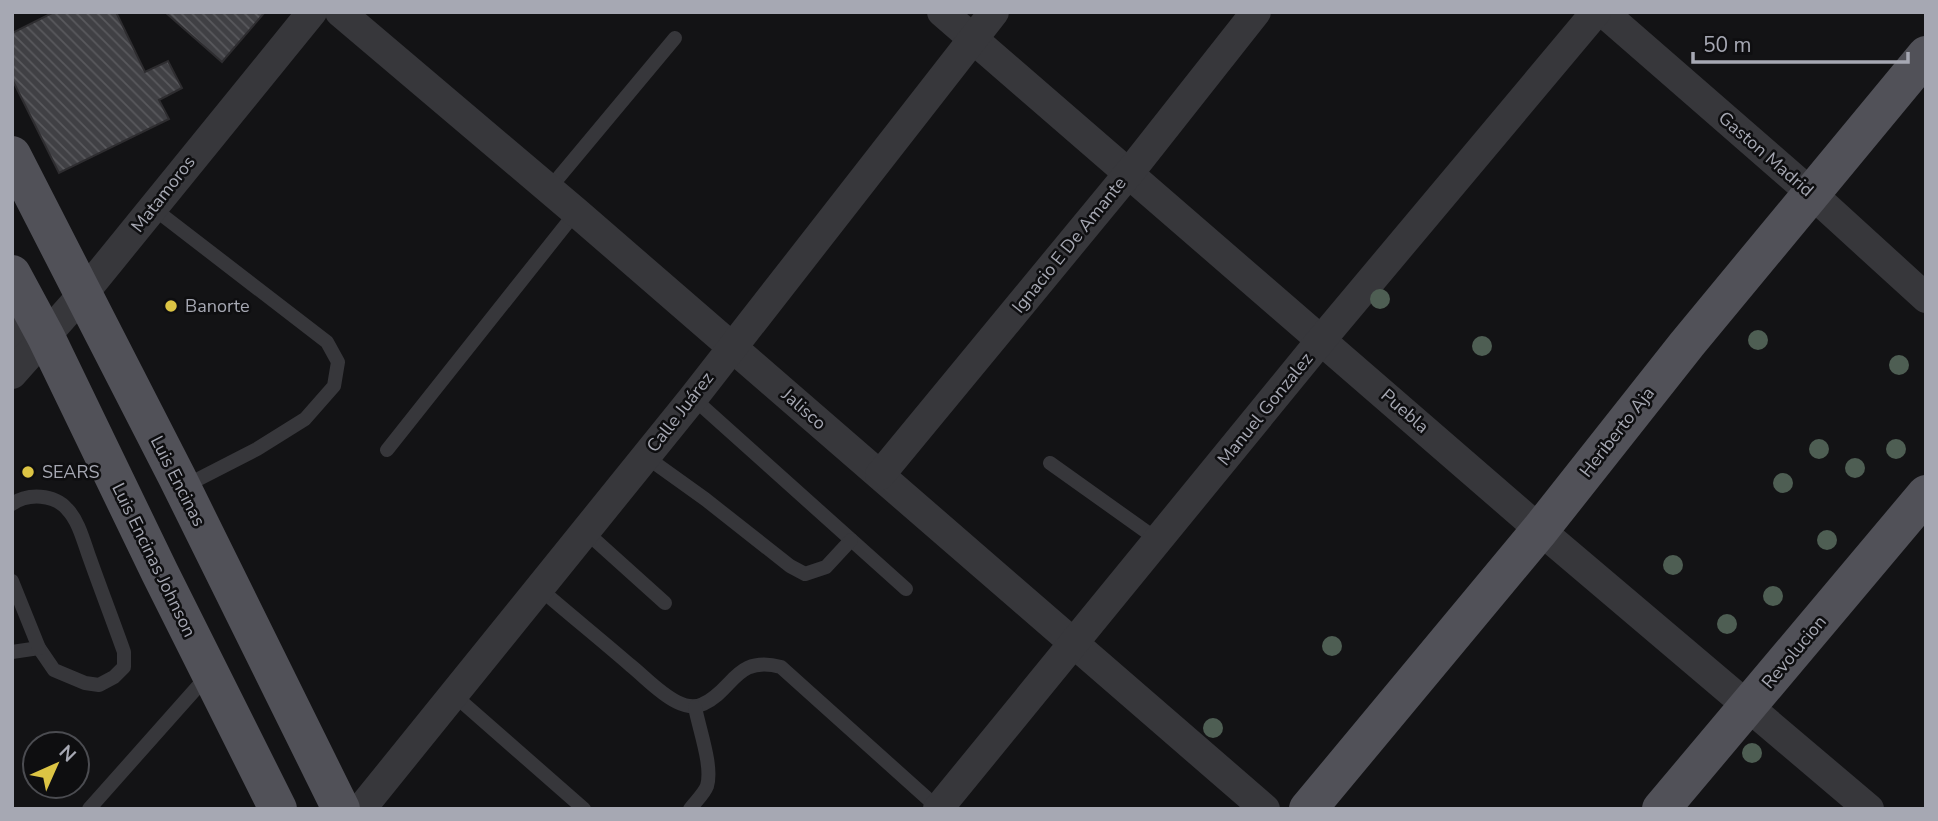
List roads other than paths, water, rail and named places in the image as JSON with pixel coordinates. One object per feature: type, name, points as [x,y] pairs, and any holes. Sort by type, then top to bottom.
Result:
[{"type":"main road","name":"Heriberto Aja","points":[[1308,809],[1541,530],[1687,344],[1926,55]]},
{"type":"main road","name":"Luis Encinas","points":[[12,155],[182,488],[341,809]]},
{"type":"main road","name":"Luis Encinas Johnson","points":[[12,274],[31,338],[210,673],[278,809]]},
{"type":"main road","name":"Revolucion","points":[[1661,809],[1926,494]]},
{"type":"street","name":"Matamoros","points":[[12,374],[31,338],[83,294],[312,12]]},
{"type":"street","name":"Jalisco","points":[[340,12],[732,346],[1265,809]]},
{"type":"street","name":"Puebla","points":[[942,12],[1541,530],[1869,809]]},
{"type":"street","name":"Calle Juárez","points":[[362,809],[693,398],[994,12]]},
{"type":"street","name":"Ignacio E De Amante","points":[[880,475],[1129,173],[1256,12]]},
{"type":"street","name":"Manuel Gonzalez","points":[[938,808],[1322,339],[1595,12]]},
{"type":"street","name":"Gaston Madrid","points":[[1603,12],[1812,194],[1926,298]]},
{"type":"lane","points":[[549,189],[675,38]]},
{"type":"lane","points":[[153,208],[327,342],[338,362],[334,386],[305,419],[257,449],[182,488]]},
{"type":"lane","points":[[387,450],[576,212]]},
{"type":"lane","points":[[693,398],[906,589]]},
{"type":"lane","points":[[645,456],[790,566],[805,573],[826,567],[851,540]]},
{"type":"lane","points":[[1050,463],[1158,540]]},
{"type":"lane","points":[[12,503],[21,498],[43,497],[58,500],[69,510],[124,652],[124,667],[114,677],[99,685],[85,684],[54,670],[39,648],[12,581]]},
{"type":"lane","points":[[585,531],[665,603]]},
{"type":"lane","points":[[539,588],[659,690],[676,701],[695,707],[705,704],[742,671],[767,664],[781,667],[938,808]]},
{"type":"lane","points":[[12,652],[39,648]]},
{"type":"lane","points":[[89,809],[210,673]]},
{"type":"lane","points":[[454,695],[584,809]]},
{"type":"lane","points":[[690,809],[706,789],[710,768],[695,707]]},
{"type":"place","name":"Banorte","points":[[171,306]]},
{"type":"place","name":"SEARS","points":[[28,472]]}]
